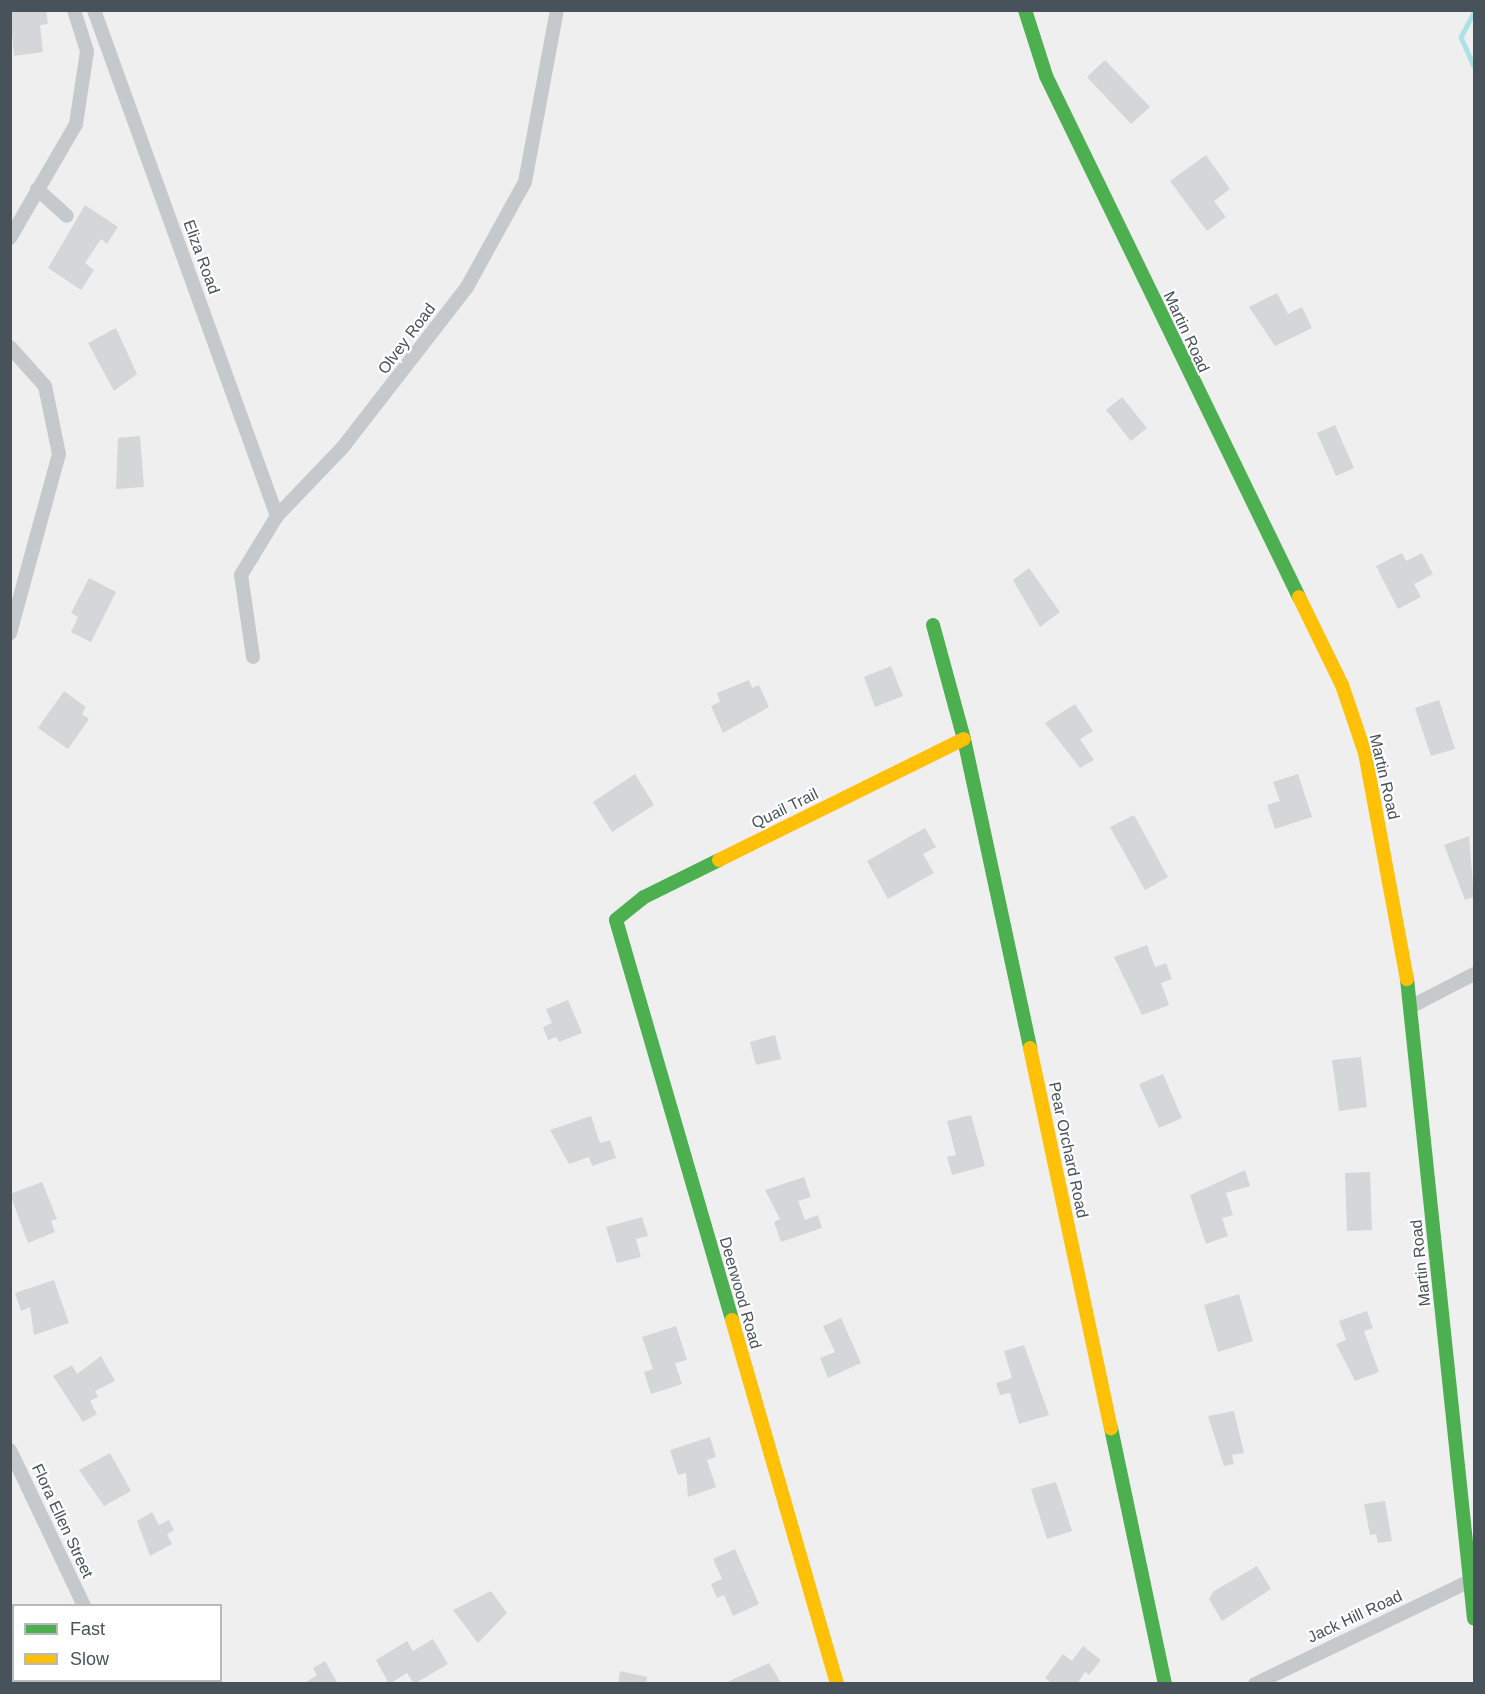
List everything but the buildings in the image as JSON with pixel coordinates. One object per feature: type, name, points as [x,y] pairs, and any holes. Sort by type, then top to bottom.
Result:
[{"type":"street","points":[[10,238],[76,124],[87,51],[74,10]]},
{"type":"street","name":"Eliza Road","points":[[94,10],[277,516]]},
{"type":"street","name":"Olvey Road","points":[[253,657],[241,575],[277,516],[373,410],[478,266],[525,182],[557,10]]},
{"type":"street","name":"Martin Road","points":[[1025,10],[1046,76],[1175,351],[1342,685],[1365,753],[1412,1006],[1474,1619]]},
{"type":"street","points":[[37,189],[67,216]]},
{"type":"street","points":[[10,347],[45,386],[59,454],[10,633]]},
{"type":"street","name":"Pear Orchard Road","points":[[933,626],[964,739],[1165,1683]]},
{"type":"street","name":"Quail Trail","points":[[624,914],[644,897],[964,739]]},
{"type":"street","name":"Deerwood Road","points":[[624,914],[616,920],[621,947],[837,1683]]},
{"type":"street","points":[[1412,1006],[1474,974]]},
{"type":"street","name":"Flora Ellen Street","points":[[10,1450],[81,1604]]},
{"type":"street","name":"Jack Hill Road","points":[[1255,1683],[1470,1581]]},
{"type":"waterway","points":[[1474,13],[1461,37],[1474,66]]},
{"type":"traffic: fast","points":[[1025,10],[1046,76],[1299,597]]},
{"type":"traffic: fast","points":[[933,625],[964,739],[1030,1048]]},
{"type":"traffic: fast","points":[[719,860],[644,897],[616,920],[732,1320]]},
{"type":"traffic: fast","points":[[1407,979],[1474,1619]]},
{"type":"traffic: fast","points":[[1111,1428],[1165,1684]]},
{"type":"traffic: slow","points":[[1299,597],[1342,685],[1365,753],[1407,979]]},
{"type":"traffic: slow","points":[[719,860],[964,739]]},
{"type":"traffic: slow","points":[[1030,1048],[1111,1428]]},
{"type":"traffic: slow","points":[[732,1320],[837,1684]]}]
